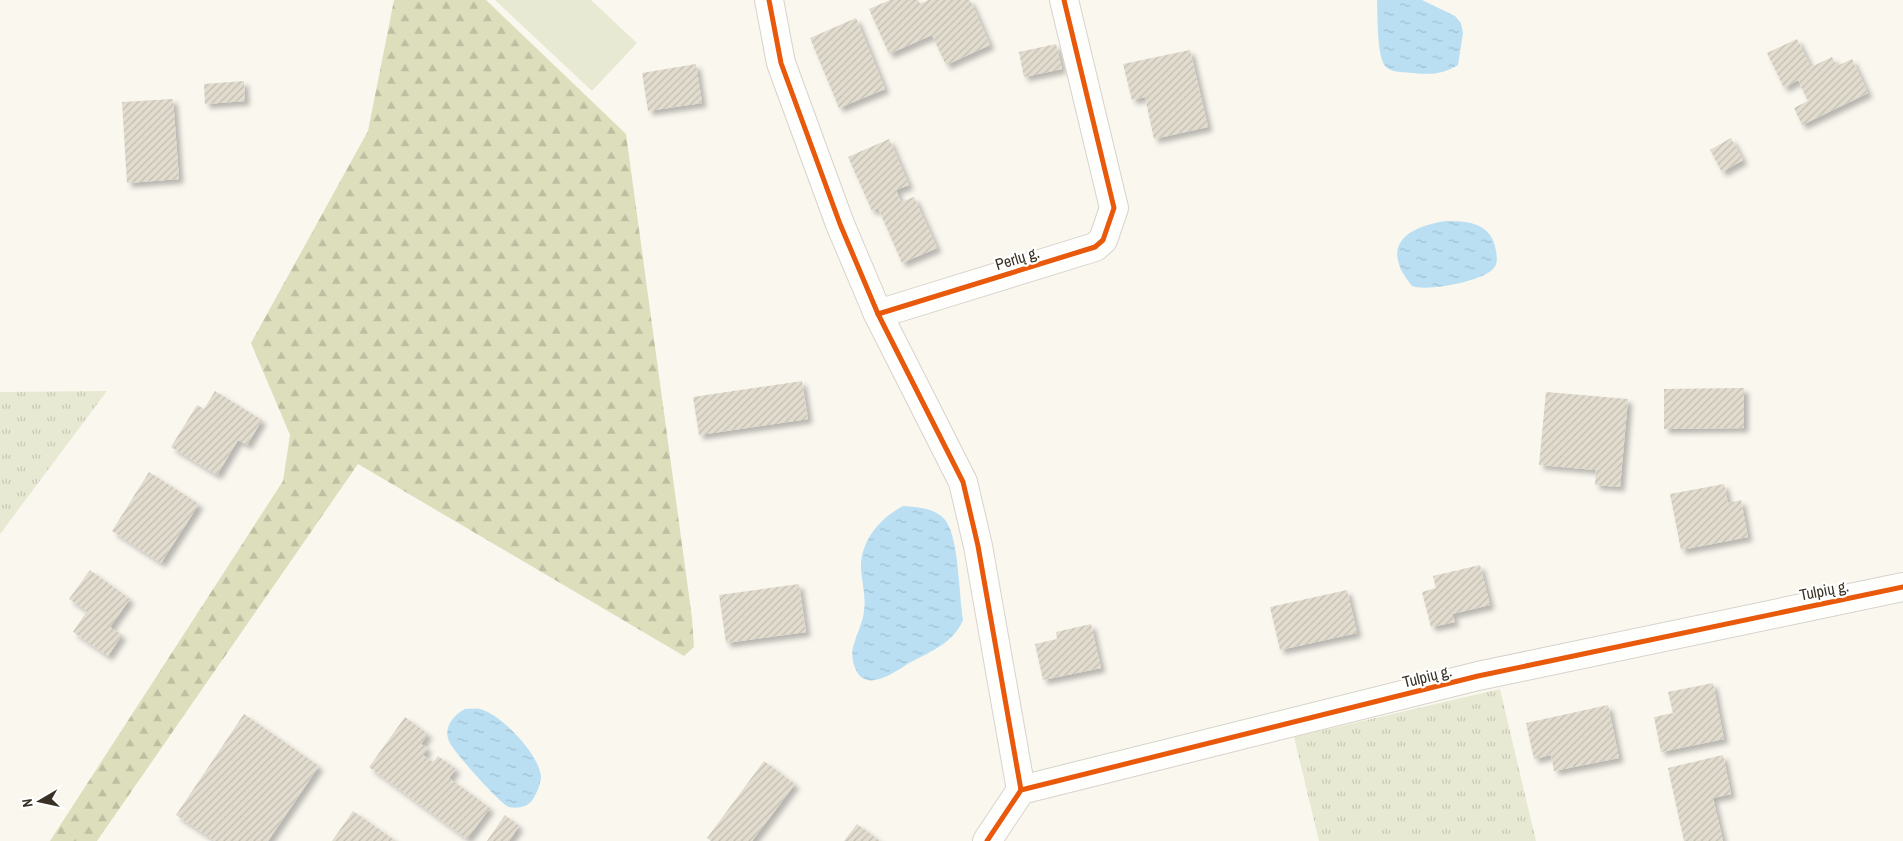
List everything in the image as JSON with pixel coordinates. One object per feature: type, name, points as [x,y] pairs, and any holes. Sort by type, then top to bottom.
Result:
[{"type":"street","points":[[769,0],[781,63],[840,224],[878,314],[963,482],[978,546],[1021,790],[987,841]]},
{"type":"street","name":"Perlų g.","points":[[878,314],[1095,247],[1103,240],[1114,208],[1064,0]]},
{"type":"street","name":"Tulpių g.","points":[[1021,790],[1478,676],[1903,587]]},
{"type":"green space","points":[[394,0],[486,0],[626,134],[692,618],[694,647],[684,656],[358,464],[97,841],[50,841],[283,481],[290,435],[251,343],[368,131]]},
{"type":"green space","points":[[495,0],[591,0],[637,43],[592,91]]},
{"type":"green space","points":[[107,391],[0,534],[0,392]]},
{"type":"green space","points":[[1500,689],[1536,841],[1319,841],[1294,737]]},
{"type":"water","points":[[1377,0],[1422,0],[1455,16],[1461,23],[1463,33],[1458,65],[1442,72],[1431,74],[1400,72],[1387,68],[1383,63],[1379,47]]},
{"type":"water","points":[[1446,221],[1471,223],[1484,229],[1494,242],[1497,256],[1496,265],[1478,278],[1467,281],[1430,288],[1412,286],[1402,272],[1398,260],[1398,249],[1402,241],[1419,228]]},
{"type":"water","points":[[903,506],[932,511],[946,521],[954,541],[963,620],[954,634],[934,650],[882,678],[867,680],[861,677],[856,670],[852,657],[853,647],[864,611],[861,569],[864,549],[879,524]]},
{"type":"water","points":[[465,709],[478,709],[489,712],[509,727],[527,748],[539,769],[541,778],[533,799],[528,804],[516,808],[504,804],[478,778],[453,748],[448,738],[448,728],[456,715]]},
{"type":"building","points":[[890,0],[918,0],[920,4],[928,0],[970,0],[990,45],[946,65],[932,35],[889,54],[869,9]]},
{"type":"building","points":[[856,18],[885,89],[839,108],[810,38]]},
{"type":"building","points":[[1797,39],[1811,67],[1832,57],[1837,66],[1852,59],[1868,93],[1802,125],[1794,108],[1808,101],[1798,80],[1784,88],[1767,53]]},
{"type":"building","points":[[1056,44],[1062,69],[1024,77],[1019,52]]},
{"type":"building","points":[[1190,50],[1208,127],[1154,139],[1145,97],[1132,100],[1123,64]]},
{"type":"building","points":[[696,64],[702,103],[648,111],[642,73]]},
{"type":"building","points":[[244,81],[245,101],[205,104],[204,84]]},
{"type":"building","points":[[173,99],[179,179],[127,183],[122,102]]},
{"type":"building","points":[[1731,138],[1743,160],[1722,172],[1710,150]]},
{"type":"building","points":[[889,139],[909,185],[896,190],[901,202],[914,197],[937,248],[902,263],[878,208],[872,211],[848,157]]},
{"type":"building","points":[[802,381],[808,419],[699,435],[693,397]]},
{"type":"building","points":[[1744,388],[1744,428],[1664,429],[1664,389]]},
{"type":"building","points":[[215,391],[262,420],[247,445],[238,440],[217,475],[171,447],[197,405],[204,409]]},
{"type":"building","points":[[1546,392],[1628,399],[1620,487],[1595,485],[1596,470],[1539,465]]},
{"type":"building","points":[[149,472],[199,504],[161,563],[112,531]]},
{"type":"building","points":[[1724,484],[1728,503],[1741,500],[1748,537],[1681,550],[1670,494]]},
{"type":"building","points":[[1480,565],[1490,605],[1452,614],[1455,622],[1431,627],[1422,592],[1436,588],[1433,576]]},
{"type":"building","points":[[90,570],[130,599],[110,627],[122,635],[108,656],[73,632],[87,611],[69,599]]},
{"type":"building","points":[[799,584],[806,632],[726,643],[719,595]]},
{"type":"building","points":[[1347,590],[1357,633],[1280,650],[1270,607]]},
{"type":"building","points":[[1091,624],[1101,668],[1043,680],[1035,644],[1057,639],[1056,632]]},
{"type":"building","points":[[1713,683],[1724,739],[1661,752],[1654,717],[1673,713],[1668,692]]},
{"type":"building","points":[[1608,705],[1619,758],[1554,771],[1551,755],[1534,759],[1526,723]]},
{"type":"building","points":[[244,714],[319,766],[268,841],[215,841],[176,815]]},
{"type":"building","points":[[405,717],[428,734],[421,744],[428,748],[423,755],[433,762],[438,756],[456,769],[449,778],[490,808],[467,839],[369,767]]},
{"type":"building","points":[[1723,755],[1731,794],[1713,798],[1723,841],[1684,841],[1668,768]]},
{"type":"building","points":[[764,761],[795,784],[752,841],[711,841],[707,838]]},
{"type":"building","points":[[353,811],[396,841],[332,841]]},
{"type":"building","points":[[505,815],[519,826],[509,841],[487,841]]},
{"type":"building","points":[[857,824],[880,841],[844,841]]},
{"type":"cycle path","points":[[769,0],[781,63],[840,224],[878,314],[963,482],[978,546],[1021,790]]},
{"type":"cycle path","points":[[878,314],[1095,247],[1103,240],[1114,208],[1064,0]]},
{"type":"cycle path","points":[[987,841],[1021,790],[1478,676],[1903,587]]}]
